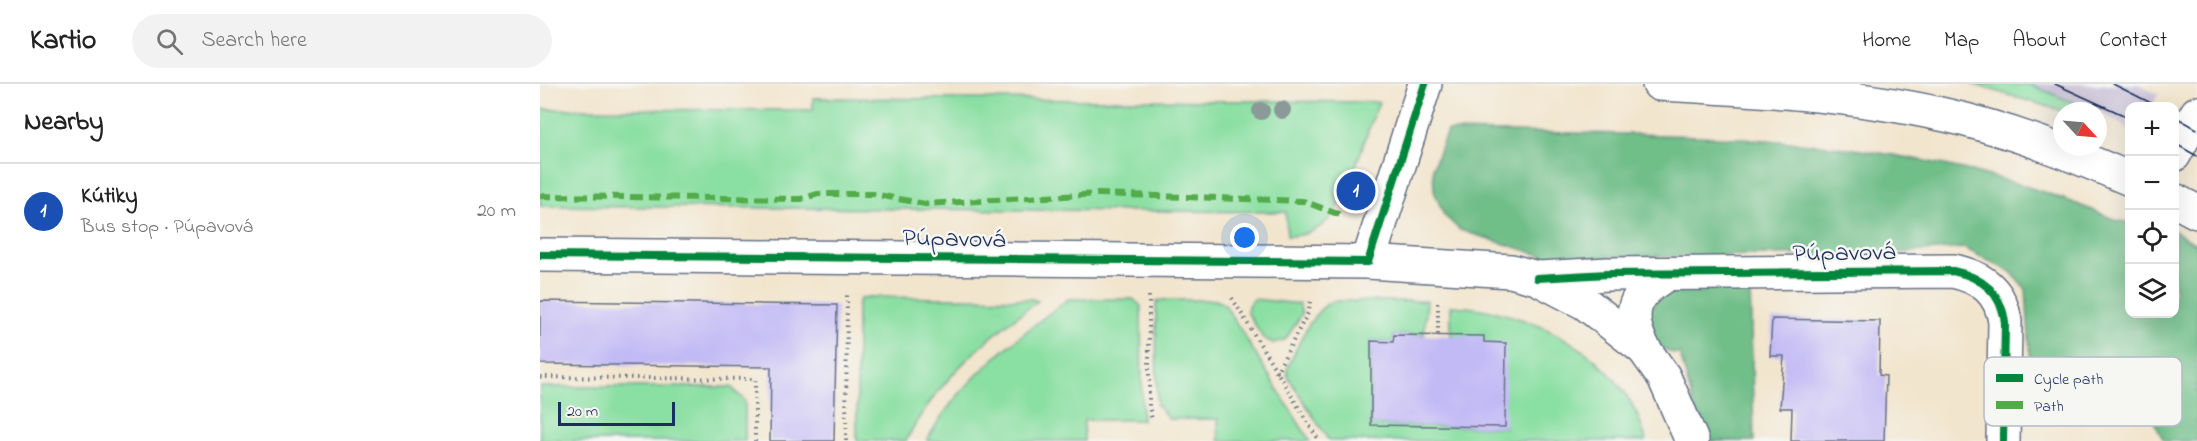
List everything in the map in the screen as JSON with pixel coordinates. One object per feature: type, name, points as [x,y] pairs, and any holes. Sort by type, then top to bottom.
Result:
[{"type":"street","points":[[1368,262],[1425,84]]},
{"type":"street","points":[[1659,84],[1777,90],[1945,115],[2030,140],[2125,177]]},
{"type":"street","points":[[2179,147],[2197,113]]},
{"type":"street","points":[[2179,202],[2197,212]]},
{"type":"street","name":"Púpavová","points":[[540,255],[1368,262],[1474,266],[1511,271],[1537,278],[1585,303],[1644,349],[1664,377],[1692,441]]},
{"type":"street","name":"Púpavová","points":[[1537,278],[1953,271],[1978,279],[1996,295],[2003,308],[2005,322],[2004,357]]},
{"type":"street","points":[[1644,349],[1636,334],[1633,320],[1636,305],[1650,283],[1668,274]]},
{"type":"street","name":"Púpavová","points":[[2002,426],[2002,441]]},
{"type":"path","points":[[846,441],[847,291]]},
{"type":"path","points":[[1149,293],[1149,406],[1152,420]]},
{"type":"path","points":[[1229,293],[1275,373],[1318,441]]},
{"type":"path","points":[[1275,373],[1309,311],[1310,294]]},
{"type":"path","points":[[1438,296],[1438,335]]},
{"type":"path","points":[[540,377],[755,379],[754,441]]},
{"type":"shaded area","points":[[2029,84],[2138,84],[2158,94],[2154,102],[2125,102],[2125,127],[2107,116],[2107,102],[2075,102]]},
{"type":"green space","points":[[1972,84],[2029,84],[2072,102],[2053,102],[2053,108]]},
{"type":"green space","points":[[813,98],[1379,102],[1347,190],[1334,213],[1315,230],[1287,236],[1286,212],[540,206],[540,109],[813,110]]},
{"type":"green space","points":[[1447,131],[1703,136],[1788,142],[1872,152],[1955,167],[2037,190],[2125,222],[2125,318],[2179,318],[2179,234],[2197,245],[2197,441],[2164,441],[2156,426],[2182,426],[2182,357],[2031,357],[2026,289],[2011,272],[1964,248],[1893,253],[1550,258],[1460,230],[1444,215],[1434,191],[1433,167]]},
{"type":"green space","points":[[1750,285],[1754,441],[1703,441],[1680,354],[1668,351],[1658,344],[1652,335],[1650,313],[1662,295],[1681,287]]},
{"type":"green space","points":[[868,297],[1032,299],[1038,301],[963,363],[932,400],[906,441],[857,441],[857,307],[860,299]]},
{"type":"green space","points":[[1068,299],[1133,299],[1141,306],[1142,420],[1084,420],[1084,441],[927,441],[954,401],[989,363]]},
{"type":"green space","points":[[1254,299],[1299,304],[1302,314],[1285,340],[1273,343],[1263,338],[1247,312],[1249,304]]},
{"type":"green space","points":[[1216,300],[1225,305],[1310,441],[1219,441],[1218,419],[1169,419],[1157,405],[1156,306],[1157,301]]},
{"type":"green space","points":[[1333,301],[1427,301],[1424,335],[1394,335],[1393,342],[1371,341],[1371,425],[1505,427],[1484,342],[1451,336],[1451,306],[1482,309],[1512,316],[1543,327],[1571,342],[1597,361],[1618,384],[1635,411],[1646,441],[1329,441],[1288,377],[1287,369],[1311,321]]},
{"type":"green space","points":[[540,387],[731,387],[745,401],[745,441],[540,441]]},
{"type":"building","points":[[540,301],[837,305],[834,441],[770,441],[771,367],[540,364]]},
{"type":"building","points":[[1772,319],[1880,321],[1879,375],[1886,376],[1884,441],[1791,441],[1792,408],[1780,408],[1784,356],[1770,356]]},
{"type":"building","points":[[1394,335],[1484,336],[1484,342],[1506,343],[1505,427],[1371,425],[1371,341],[1393,342]]},
{"type":"tram line","points":[[2055,84],[2125,116]]},
{"type":"tram line","points":[[2113,84],[2149,102]]},
{"type":"tram line","points":[[2179,119],[2197,129]]},
{"type":"tram line","points":[[2179,146],[2197,156]]},
{"type":"marked path","points":[[540,196],[801,199],[818,194],[873,194],[925,204],[1098,194],[1303,201],[1343,216]]},
{"type":"cycle path","points":[[540,255],[1368,262],[1425,84]]},
{"type":"cycle path","points":[[1537,278],[1608,274],[1953,271],[1981,282],[1999,302],[2005,322],[2004,357]]},
{"type":"cycle path","points":[[2003,426],[2003,441]]},
{"type":"place","name":"Kútiky","points":[[1356,191]]}]
